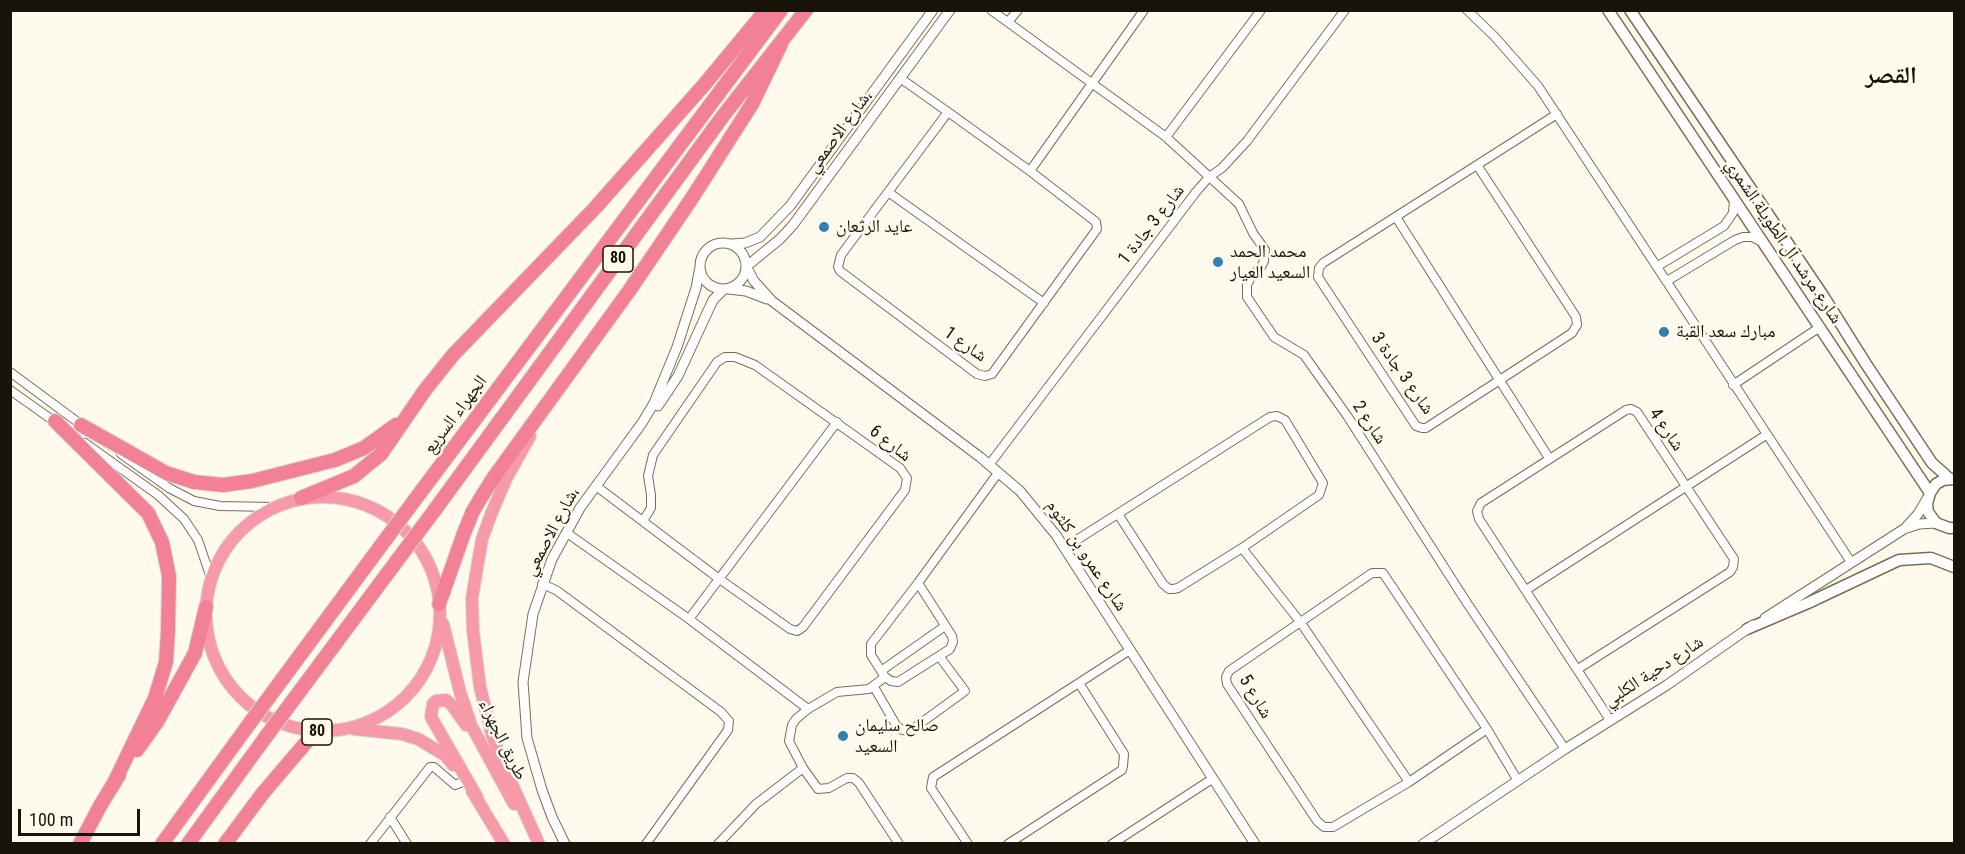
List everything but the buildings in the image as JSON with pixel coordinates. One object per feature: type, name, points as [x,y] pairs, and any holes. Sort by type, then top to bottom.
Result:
[{"type":"highway","points":[[301,498],[344,482],[364,470],[381,454],[453,355],[611,190],[704,85],[766,10]]},
{"type":"highway","name":"الجهراء السريع","points":[[162,843],[781,10]]},
{"type":"highway","name":"80","points":[[188,843],[723,116],[806,10]]},
{"type":"highway","points":[[440,607],[473,511],[494,477],[629,291],[692,198],[752,104],[781,44]]},
{"type":"highway","points":[[538,843],[492,735],[480,687],[473,632],[472,598],[482,539],[492,512],[507,477],[551,399]]},
{"type":"highway","points":[[81,425],[166,473],[194,482],[223,484],[252,481],[350,455],[377,440],[412,409]]},
{"type":"highway","points":[[55,421],[148,513],[162,542],[169,576],[166,662],[155,698],[114,783],[80,843]]},
{"type":"highway","name":"80","points":[[351,729],[386,714],[402,701],[426,669],[439,631],[440,607],[434,578],[428,562],[415,542],[398,524],[370,506],[354,500],[322,496],[301,498],[273,507],[245,526],[219,559],[211,578],[206,608],[210,646],[217,665],[234,691],[257,712],[275,722],[295,729],[315,732],[351,729],[402,734],[418,739],[445,755],[477,797],[504,843]]},
{"type":"highway","name":"طريق الجهراء","points":[[440,607],[460,692],[471,725],[499,780],[538,843]]},
{"type":"highway","points":[[114,783],[157,722],[181,682],[195,653],[206,608]]},
{"type":"highway","points":[[477,797],[431,717],[431,708],[436,701],[446,700],[452,705],[499,780]]},
{"type":"highway","points":[[225,843],[262,793],[315,732]]},
{"type":"main road","name":"شارع مرشد آل الطويلة الشمري","points":[[1608,10],[1820,327],[1929,495],[1928,512],[1939,524]]},
{"type":"main road","name":"شارع مرشد آل الطويلة الشمري","points":[[1630,10],[1822,294],[1932,463],[1952,479]]},
{"type":"main road","points":[[1662,89],[1667,85],[1676,86],[1690,107],[1700,116]]},
{"type":"main road","points":[[1820,327],[1833,337],[1862,378],[1869,378],[1872,372]]},
{"type":"main road","points":[[1929,495],[1936,484],[1952,479]]},
{"type":"main road","points":[[1939,524],[1954,528]]},
{"type":"main road","points":[[1939,524],[1954,537]]},
{"type":"main road","points":[[1747,629],[1899,560],[1931,558],[1954,567]]},
{"type":"street","name":"شارع الاصمعي،","points":[[732,244],[752,241],[770,228],[796,197],[933,10]]},
{"type":"street","name":"شارع الاصمعي،","points":[[747,267],[793,225],[950,10]]},
{"type":"street","name":"شارع 2","points":[[991,10],[1166,137],[1239,204],[1253,233],[1265,250],[1261,267],[1251,277],[1246,291],[1247,297],[1274,337],[1304,355],[1565,749]]},
{"type":"street","points":[[1008,22],[1018,10]]},
{"type":"street","points":[[1030,171],[1144,10]]},
{"type":"street","points":[[1166,137],[1261,10]]},
{"type":"street","name":"شارع 3 جادة 1","points":[[988,465],[1152,248],[1209,177],[1222,168],[1247,141],[1345,10]]},
{"type":"street","points":[[1467,10],[1495,37],[1538,86],[1851,562]]},
{"type":"street","name":"شارع 1","points":[[900,78],[948,112],[1030,171],[1094,219],[1097,225],[1097,229],[992,374],[985,376],[977,374],[840,271],[838,267],[841,255],[948,112]]},
{"type":"street","name":"شارع 3 جادة 3","points":[[1477,165],[1577,321],[1577,325],[1572,333],[1426,428],[1416,426],[1318,277],[1319,268],[1323,263],[1557,114]]},
{"type":"street","points":[[888,192],[1044,303]]},
{"type":"street","points":[[1658,266],[1724,226],[1733,213],[1734,199]]},
{"type":"street","points":[[1396,217],[1549,458]]},
{"type":"street","points":[[1667,281],[1735,240],[1752,237],[1763,243]]},
{"type":"street","points":[[724,242],[740,249],[747,267],[740,283],[725,289],[710,286],[705,281],[700,260],[709,246],[724,242]]},
{"type":"street","name":"شارع الاصمعي،","points":[[642,423],[662,386],[677,347],[696,288],[700,267]]},
{"type":"street","name":"شارع عمرو بن كلثوم","points":[[747,267],[754,281],[772,301],[1020,491],[1064,548],[1255,843]]},
{"type":"street","name":"شارع الاصمعي،","points":[[565,843],[552,817],[527,738],[523,682],[526,649],[533,614],[552,559],[580,508],[642,423],[659,405],[678,376],[711,303],[718,293],[725,289]]},
{"type":"street","name":"شارع عمرو بن كلثوم","points":[[725,289],[746,291],[772,301]]},
{"type":"street","points":[[1733,385],[1820,327]]},
{"type":"street","name":"شارع 6","points":[[596,486],[718,578],[797,631],[803,627],[906,486],[906,475],[900,468],[837,422],[754,365],[735,357],[725,357],[717,362],[653,454],[648,476],[651,508],[643,521]]},
{"type":"street","points":[[10,372],[169,488],[194,501],[220,506],[273,507]]},
{"type":"street","points":[[10,390],[158,495],[184,519],[198,540],[211,578]]},
{"type":"street","name":"شارع 4","points":[[1578,669],[1730,572],[1734,559],[1637,412],[1631,409],[1549,458],[1481,503],[1477,511],[1479,519],[1610,720]]},
{"type":"street","points":[[1064,548],[1270,417],[1277,416],[1285,420],[1323,479],[1323,490],[1319,495],[1242,548],[1178,588],[1169,589],[1163,584],[1118,514]]},
{"type":"street","points":[[689,619],[837,422]]},
{"type":"street","points":[[1526,590],[1766,435]]},
{"type":"street","points":[[918,583],[952,636],[953,642],[950,649],[897,682],[883,674],[871,655],[871,644],[998,472]]},
{"type":"street","name":"شارع دحية الكلبي","points":[[1904,529],[1929,495]]},
{"type":"street","name":"شارع دحية الكلبي","points":[[1423,843],[1667,685],[1747,629],[1904,529],[1919,524],[1939,524]]},
{"type":"street","points":[[567,533],[689,619],[808,710]]},
{"type":"street","points":[[1242,548],[1301,623],[1409,782]]},
{"type":"street","name":"شارع 5","points":[[1487,729],[1409,782],[1334,827],[1324,827],[1317,821],[1227,684],[1226,677],[1229,671],[1372,573],[1383,573],[1487,729],[1518,780]]},
{"type":"street","points":[[542,584],[556,590],[721,712],[729,721],[728,730],[646,843]]},
{"type":"street","points":[[899,843],[855,780],[847,778],[829,788],[818,789],[802,768],[789,741],[792,725],[808,710],[837,692],[861,691],[874,687],[883,674],[945,626]]},
{"type":"street","points":[[969,843],[931,788],[933,777],[1130,650]]},
{"type":"street","points":[[874,687],[896,725],[902,730],[910,731],[965,691],[939,656]]},
{"type":"street","points":[[1008,843],[1122,770],[1124,766],[1124,754],[1079,683]]},
{"type":"street","points":[[370,843],[428,768],[434,767],[455,785],[465,781]]},
{"type":"street","points":[[718,843],[756,804],[802,768]]},
{"type":"street","points":[[1112,843],[1212,779]]},
{"type":"street","points":[[390,817],[407,843]]},
{"type":"place","name":"عايد الرثعان","points":[[824,227]]},
{"type":"place","name":"محمد الحمد السعيد العيار","points":[[1218,262]]},
{"type":"place","name":"مبارك سعد القبة","points":[[1664,332]]},
{"type":"place","name":"صالح سليمان السعيد","points":[[843,736]]},
{"type":"district","name":"القصر","points":[[1891,77]]}]
